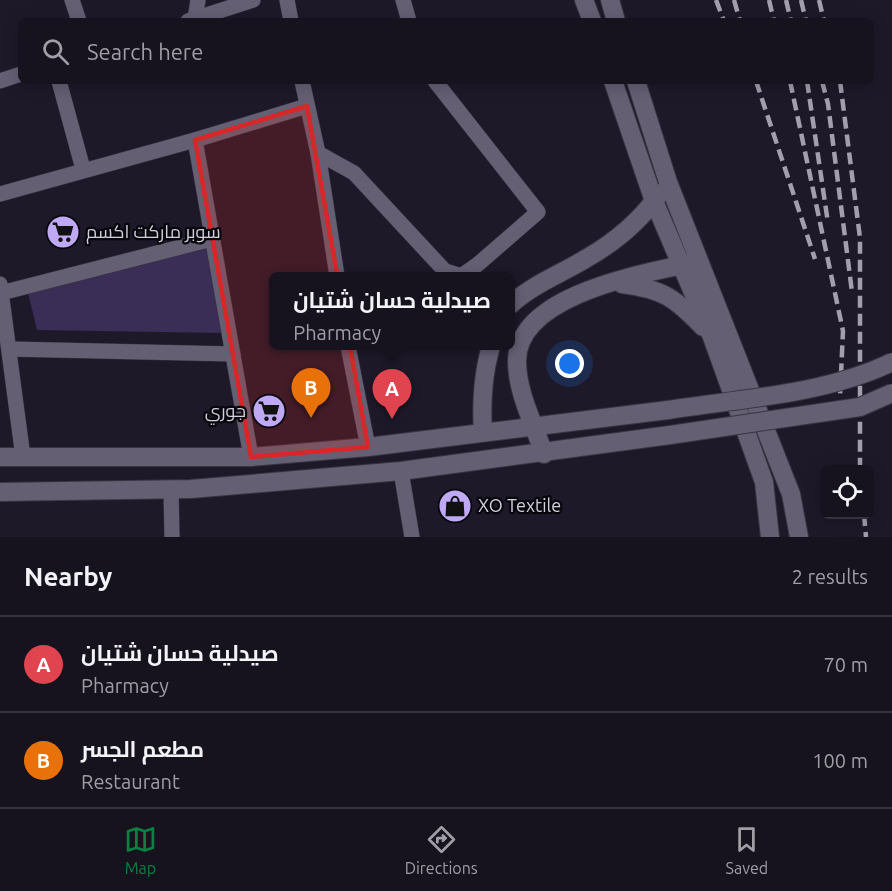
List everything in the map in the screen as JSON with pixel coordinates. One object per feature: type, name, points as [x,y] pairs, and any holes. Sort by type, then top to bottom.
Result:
[{"type":"main road","points":[[584,0],[591,18]]},
{"type":"main road","points":[[610,0],[615,18]]},
{"type":"main road","points":[[614,84],[654,201],[690,264],[791,494],[799,537]]},
{"type":"main road","points":[[637,84],[668,182],[712,337],[764,482],[770,537]]},
{"type":"main road","points":[[515,300],[524,292],[586,259],[619,237],[654,201],[668,182]]},
{"type":"main road","points":[[544,454],[519,385],[517,359],[524,337],[539,318],[559,303],[608,282],[690,264]]},
{"type":"main road","points":[[608,282],[643,286],[667,294],[684,307],[712,337]]},
{"type":"main road","points":[[483,432],[481,405],[490,350]]},
{"type":"main road","points":[[0,457],[251,457],[368,447],[668,410],[808,389],[869,374],[892,362]]},
{"type":"main road","points":[[0,492],[171,489],[401,471],[544,454],[860,407],[892,393]]},
{"type":"street","points":[[72,0],[77,18]]},
{"type":"street","points":[[193,18],[198,0]]},
{"type":"street","points":[[198,18],[253,0]]},
{"type":"street","points":[[287,0],[290,18]]},
{"type":"street","points":[[404,0],[408,18]]},
{"type":"street","points":[[0,81],[18,75]]},
{"type":"street","points":[[60,84],[83,169]]},
{"type":"street","points":[[303,84],[318,153],[336,272]]},
{"type":"street","points":[[437,84],[538,212],[467,272]]},
{"type":"street","points":[[0,194],[83,169],[195,140],[307,106]]},
{"type":"street","points":[[195,140],[251,457]]},
{"type":"street","points":[[318,153],[354,173],[448,272]]},
{"type":"street","points":[[23,457],[1,289],[212,239]]},
{"type":"street","points":[[9,350],[233,354]]},
{"type":"street","points":[[349,350],[368,447]]},
{"type":"street","points":[[401,471],[412,537]]},
{"type":"street","points":[[171,489],[172,537]]},
{"type":"highlighted area","points":[[307,106],[368,447],[251,457],[195,140]]},
{"type":"shaded area","points":[[207,248],[222,333],[37,330],[28,293]]},
{"type":"railway","points":[[716,0],[723,18]]},
{"type":"railway","points":[[734,0],[739,18]]},
{"type":"railway","points":[[769,0],[773,18]]},
{"type":"railway","points":[[786,0],[790,18]]},
{"type":"railway","points":[[801,0],[805,18]]},
{"type":"railway","points":[[819,0],[823,18]]},
{"type":"railway","points":[[757,84],[815,259]]},
{"type":"railway","points":[[791,84],[843,331],[840,396]]},
{"type":"railway","points":[[807,84],[828,223]]},
{"type":"railway","points":[[823,84],[828,104],[852,292]]},
{"type":"railway","points":[[840,84],[860,238],[860,465]]},
{"type":"railway","points":[[864,519],[866,537]]},
{"type":"place","name":"سوبر ماركت اكسم","points":[[63,232]]},
{"type":"place","name":"جوري","points":[[269,411]]},
{"type":"place","name":"مطعم الجسر","points":[[311,418]]},
{"type":"place","name":"صيدلية حسان شتيان","points":[[392,419]]},
{"type":"place","name":"XO Textile","points":[[455,506]]}]
